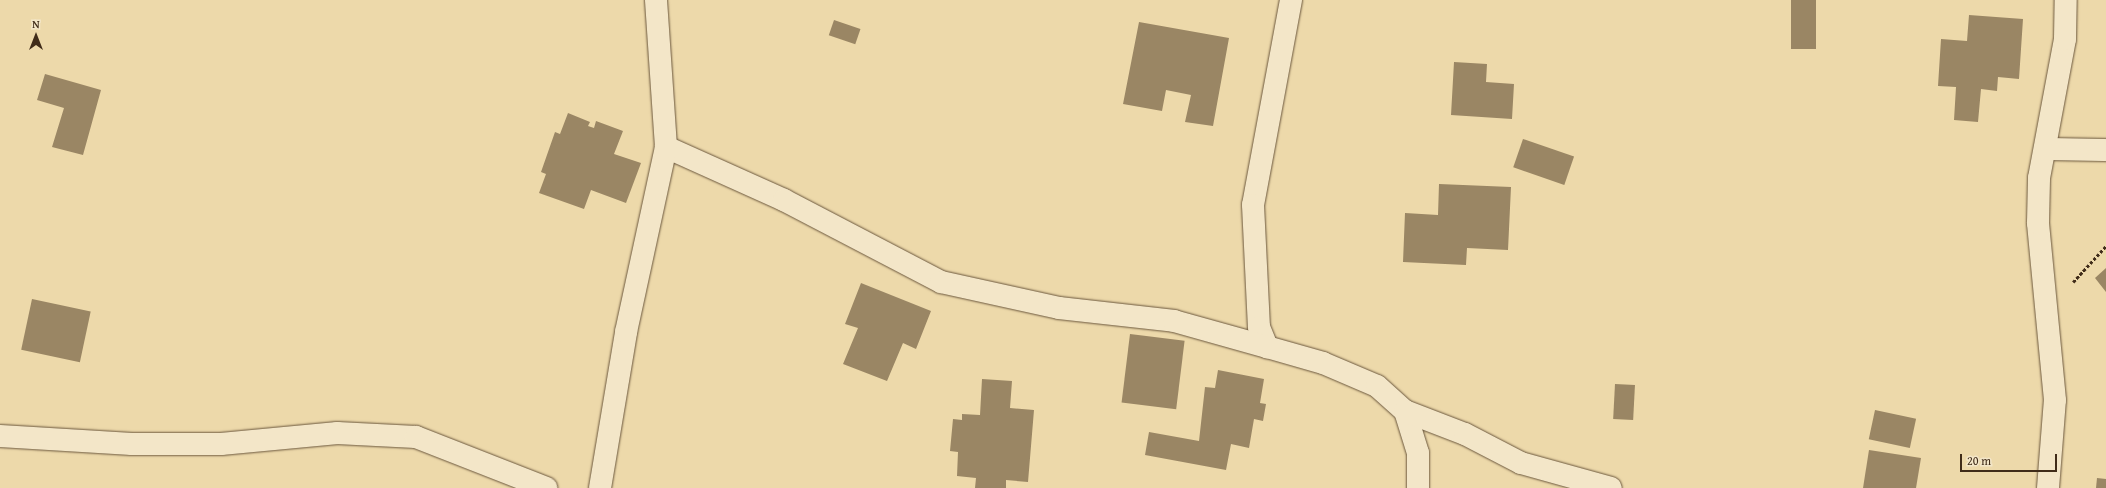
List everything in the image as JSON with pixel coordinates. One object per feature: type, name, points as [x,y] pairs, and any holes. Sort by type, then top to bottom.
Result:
[{"type":"street","points":[[600,488],[626,332],[666,147],[656,0]]},
{"type":"street","points":[[1267,347],[1259,327],[1255,287],[1253,205],[1291,0]]},
{"type":"street","points":[[2048,488],[2055,400],[2049,306],[2038,223],[2039,178],[2047,149],[2065,39],[2066,0]]},
{"type":"street","points":[[666,147],[784,200],[940,282],[1059,308],[1174,321],[1323,363],[1377,386],[1405,411],[1465,434],[1521,463],[1611,488]]},
{"type":"street","points":[[2047,149],[2106,150]]},
{"type":"street","points":[[1405,411],[1418,452],[1418,488]]},
{"type":"street","points":[[0,436],[132,444],[221,444],[337,433],[416,437],[546,488]]},
{"type":"path","points":[[2049,306],[2106,246]]},
{"type":"building","points":[[1791,0],[1816,0],[1816,49],[1791,49]]},
{"type":"building","points":[[1969,15],[2023,19],[2019,79],[1998,77],[1997,91],[1981,89],[1978,122],[1954,120],[1956,87],[1938,86],[1941,39],[1967,41]]},
{"type":"building","points":[[834,20],[860,29],[855,44],[829,35]]},
{"type":"building","points":[[1139,22],[1229,38],[1213,126],[1185,122],[1191,95],[1166,90],[1162,111],[1123,104]]},
{"type":"building","points":[[1454,62],[1487,64],[1486,82],[1514,84],[1512,119],[1451,115]]},
{"type":"building","points":[[45,74],[101,90],[83,155],[52,147],[64,108],[37,100]]},
{"type":"building","points":[[568,113],[590,122],[588,126],[594,128],[596,121],[623,131],[614,154],[641,163],[626,203],[591,190],[584,209],[539,193],[546,174],[541,172],[555,132],[560,134]]},
{"type":"building","points":[[1523,139],[1574,157],[1564,185],[1513,167]]},
{"type":"building","points":[[1439,184],[1511,187],[1508,250],[1467,248],[1466,265],[1403,262],[1405,213],[1438,215]]},
{"type":"building","points":[[2106,268],[2106,292],[2095,278]]},
{"type":"building","points":[[861,283],[931,311],[916,349],[903,343],[887,381],[843,364],[858,328],[845,324]]},
{"type":"building","points":[[32,299],[91,311],[80,362],[21,350]]},
{"type":"building","points":[[1130,334],[1185,341],[1176,409],[1122,402]]},
{"type":"building","points":[[1218,370],[1264,379],[1260,403],[1266,404],[1263,421],[1254,419],[1249,448],[1231,444],[1226,470],[1145,455],[1149,432],[1199,441],[1205,387],[1215,388]]},
{"type":"building","points":[[982,379],[1012,381],[1010,408],[1034,410],[1028,482],[1006,480],[1006,488],[975,488],[976,478],[957,476],[958,452],[950,451],[953,419],[962,420],[962,414],[980,415]]},
{"type":"building","points":[[1615,384],[1635,385],[1633,420],[1613,419]]},
{"type":"building","points":[[1875,410],[1916,419],[1910,448],[1869,439]]},
{"type":"building","points":[[1869,450],[1921,458],[1916,488],[1863,488]]},
{"type":"building","points":[[2097,478],[2106,479],[2106,488],[2096,488]]}]
